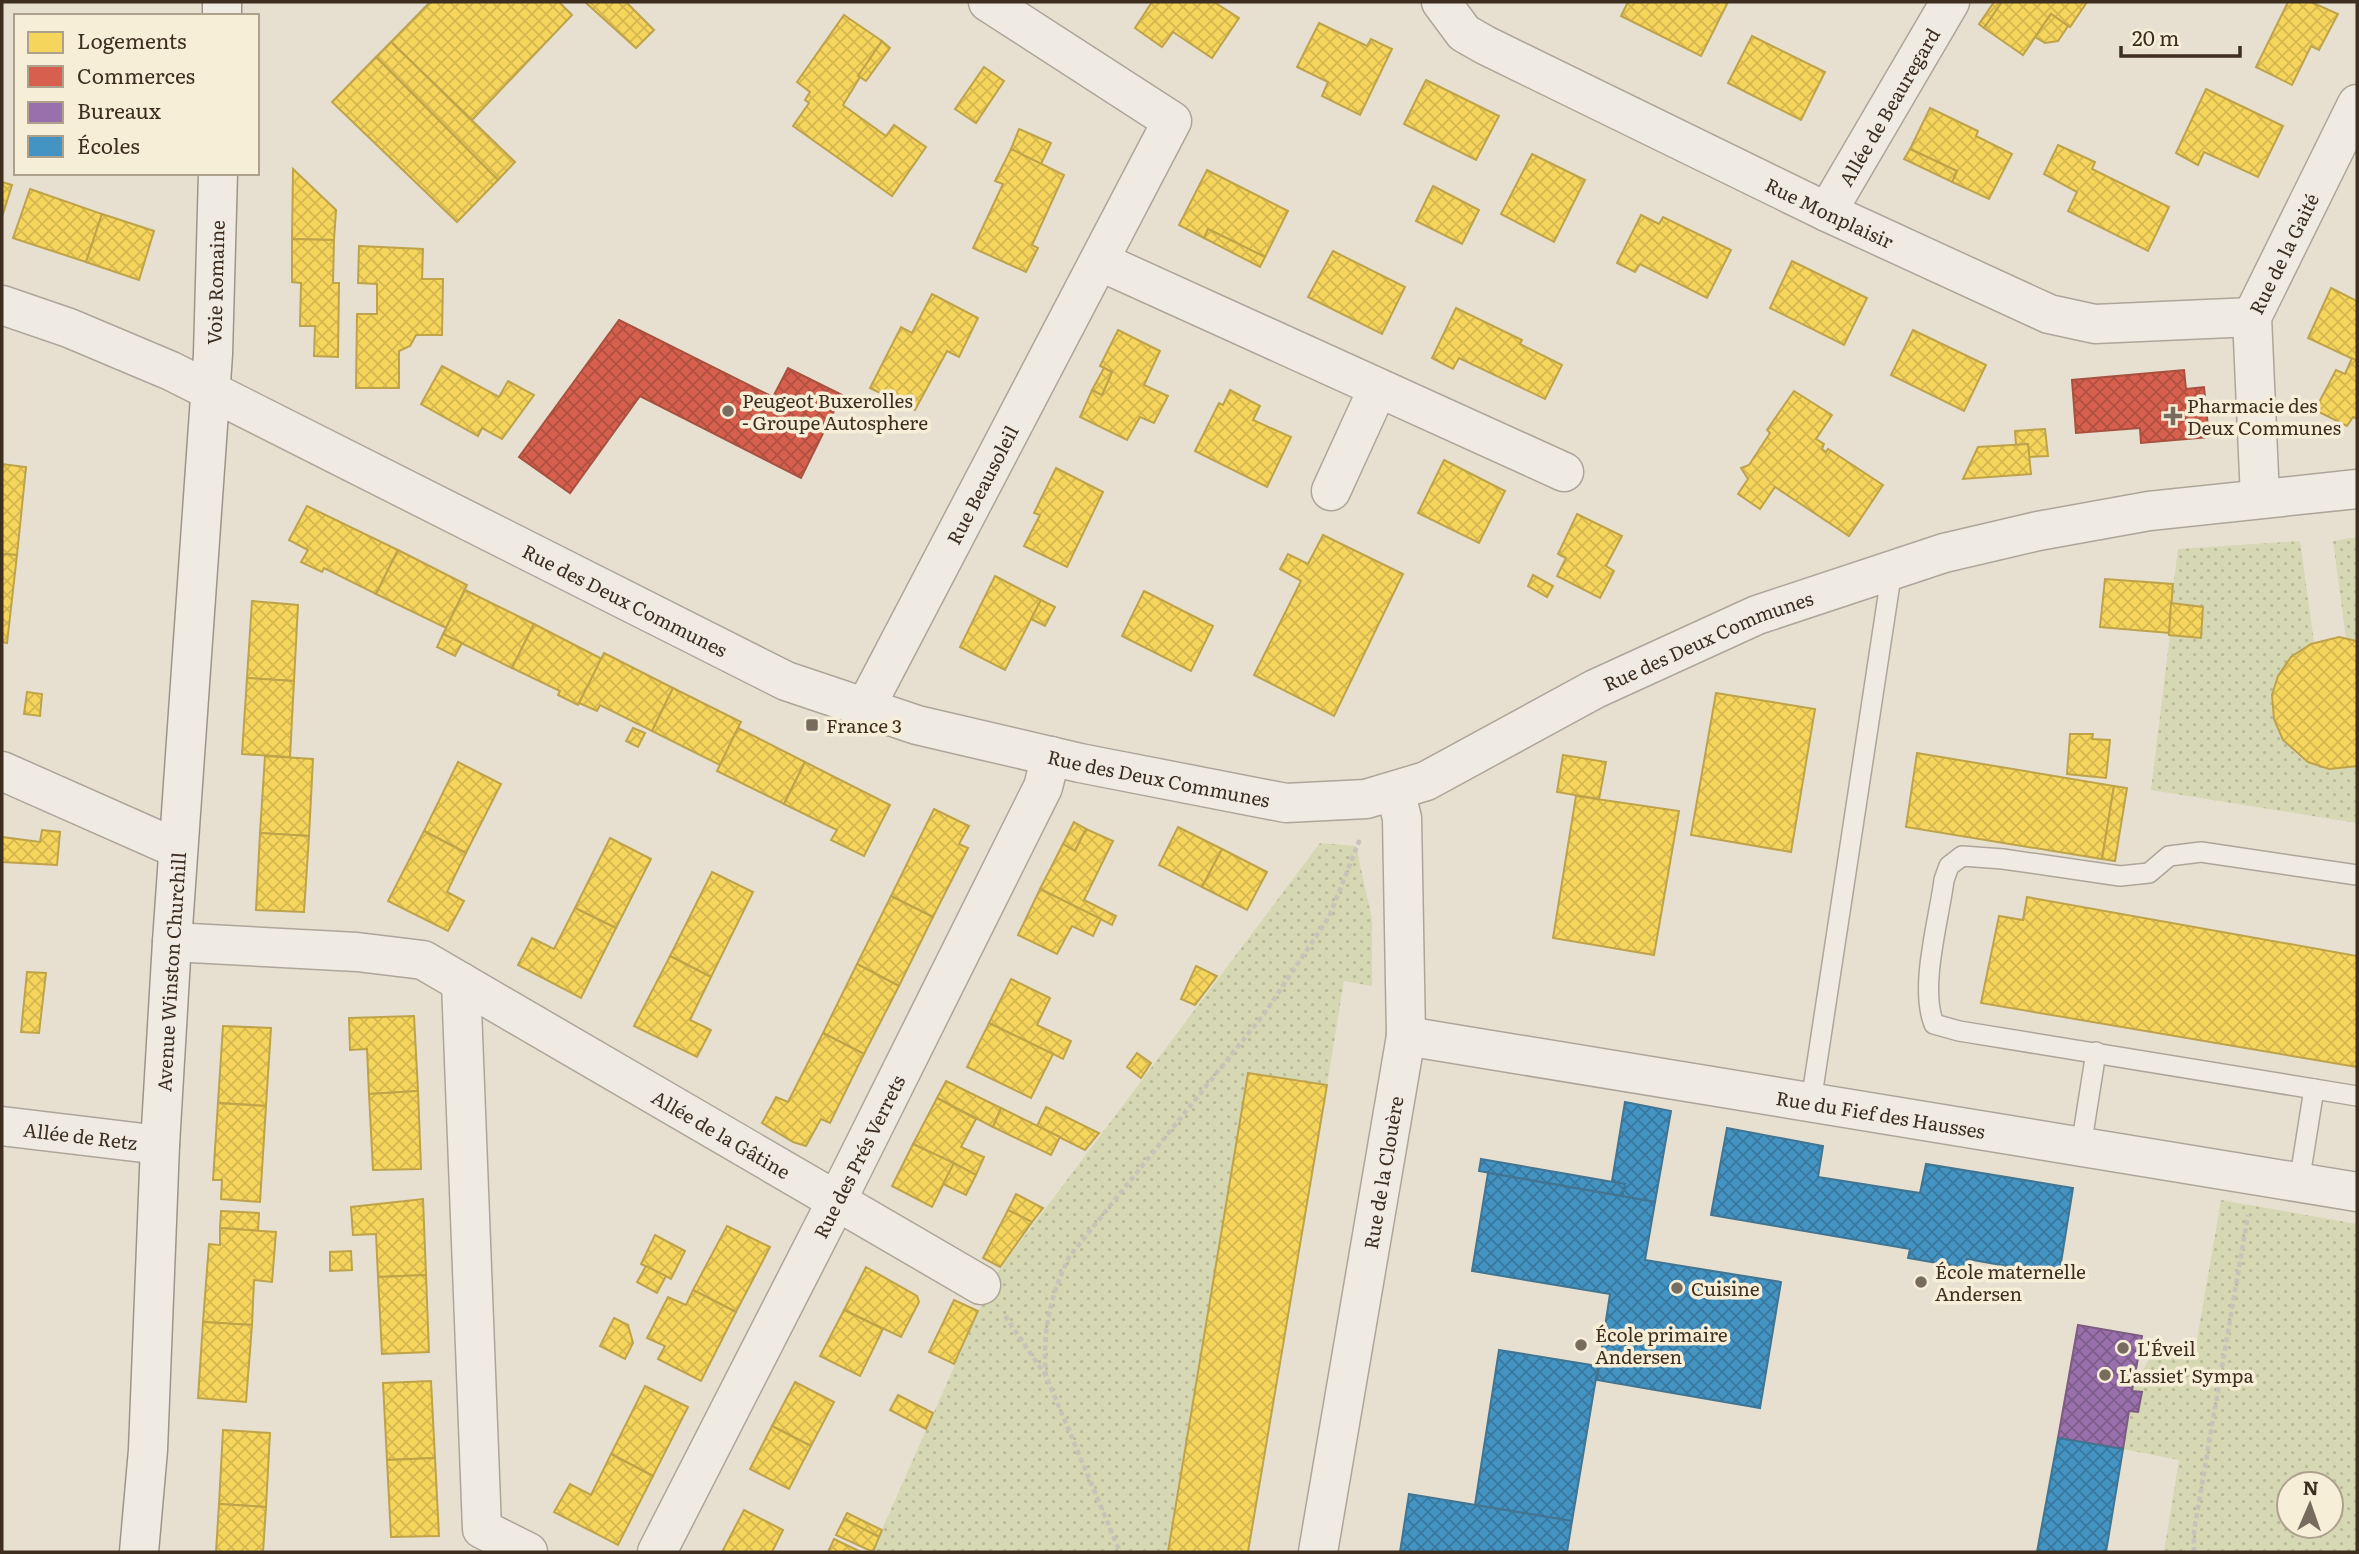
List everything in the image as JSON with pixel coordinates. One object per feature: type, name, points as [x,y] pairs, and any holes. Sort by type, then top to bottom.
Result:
[{"type":"street","name":"Rue Beausoleil","points":[[865,708],[1172,121],[988,2]]},
{"type":"street","name":"Rue Monplaisir","points":[[1441,2],[1464,33],[1485,45],[1827,212],[2049,314],[2070,321],[2095,324],[2252,317]]},
{"type":"street","name":"Allée de Beauregard","points":[[1827,212],[1950,2]]},
{"type":"street","name":"Rue de la Gaité","points":[[2260,498],[2252,317],[2357,104]]},
{"type":"street","name":"Voie Romaine","points":[[211,392],[218,175]]},
{"type":"street","points":[[1099,261],[1564,472]]},
{"type":"street","name":"Rue des Deux Communes","points":[[2,305],[81,333],[170,371],[786,681],[917,725],[1051,756],[1286,803],[1366,799],[1398,804],[1426,781],[1595,688],[1757,615],[1944,553],[2038,531],[2150,511],[2357,489]]},
{"type":"street","points":[[1332,491],[1378,388]]},
{"type":"street","name":"Avenue Winston Churchill","points":[[139,1552],[148,1450],[160,1145],[172,942],[211,392]]},
{"type":"street","name":"Rue des Prés Verrets","points":[[657,1552],[1043,788],[1051,756]]},
{"type":"street","points":[[2,771],[178,849]]},
{"type":"street","name":"Rue de la Clouère","points":[[1318,1552],[1406,1036],[1398,804]]},
{"type":"street","name":"Allée de la Gâtine","points":[[172,942],[357,952],[423,960],[981,1285]]},
{"type":"street","points":[[461,982],[482,1529],[528,1552]]},
{"type":"street","name":"Rue du Fief des Hausses","points":[[1406,1036],[2357,1192]]},
{"type":"street","name":"Allée de Retz","points":[[2,1126],[160,1145]]},
{"type":"lane","points":[[1811,1102],[1892,570]]},
{"type":"lane","points":[[2357,875],[2201,852],[2169,856],[2149,873],[2120,876],[1985,857],[1955,858],[1944,880],[1930,982],[1929,1011],[1934,1024],[1959,1031],[2357,1096]]},
{"type":"lane","points":[[2081,1147],[2096,1052]]},
{"type":"lane","points":[[2300,1183],[2314,1089]]},
{"type":"path","points":[[1046,1376],[1046,1317],[1056,1284],[1069,1257],[1264,1014],[1329,917],[1363,829],[1398,804]]},
{"type":"path","points":[[2194,1552],[2194,1531],[2255,1177]]},
{"type":"path","points":[[981,1285],[1046,1376],[1120,1552]]},
{"type":"green space","points":[[2357,537],[2357,641],[2346,638],[2333,541]]},
{"type":"green space","points":[[2300,541],[2314,642],[2291,659],[2277,680],[2273,703],[2276,725],[2287,745],[2305,760],[2328,768],[2357,766],[2357,823],[2151,790],[2170,635],[2201,637],[2203,607],[2171,603],[2178,549]]},
{"type":"green space","points":[[1320,843],[1356,846],[1372,919],[1372,986],[1344,981],[1327,1085],[1248,1073],[1168,1552],[872,1552],[994,1277]]},
{"type":"green space","points":[[2221,1200],[2357,1224],[2357,1552],[2164,1552],[2179,1460],[2123,1449],[2129,1411],[2138,1412],[2142,1392],[2132,1391],[2157,1344],[2195,1351]]},
{"type":"building: Logements","points":[[430,2],[559,2],[572,15],[472,120],[391,42]]},
{"type":"building: Logements","points":[[585,2],[626,2],[654,30],[636,48]]},
{"type":"building: Logements","points":[[1152,2],[1214,2],[1239,18],[1212,58],[1173,32],[1162,47],[1135,28]]},
{"type":"building: Logements","points":[[1628,2],[1728,2],[1701,56],[1621,16]]},
{"type":"building: Logements","points":[[1994,2],[2002,2],[1984,28],[1979,24]]},
{"type":"building: Logements","points":[[2002,2],[2087,2],[2070,27],[2051,14],[2023,55],[1984,28]]},
{"type":"building: Logements","points":[[2288,2],[2311,2],[2338,14],[2319,50],[2311,46],[2292,85],[2256,67]]},
{"type":"building: Logements","points":[[2051,14],[2068,26],[2058,41],[2045,43],[2035,37]]},
{"type":"building: Logements","points":[[844,15],[882,41],[843,105],[886,136],[894,125],[926,147],[892,196],[793,126],[809,103],[805,100],[810,92],[797,82]]},
{"type":"building: Logements","points":[[1319,23],[1367,46],[1371,39],[1392,49],[1360,115],[1322,96],[1328,82],[1297,67]]},
{"type":"building: Logements","points":[[1752,36],[1825,72],[1801,120],[1728,83]]},
{"type":"building: Logements","points":[[882,41],[890,48],[866,81],[858,76]]},
{"type":"building: Logements","points":[[391,42],[515,162],[498,180],[376,57]]},
{"type":"building: Logements","points":[[376,57],[498,180],[457,222],[332,102]]},
{"type":"building: Logements","points":[[984,67],[1004,81],[976,123],[955,109]]},
{"type":"building: Logements","points":[[1426,80],[1499,116],[1476,160],[1404,124]]},
{"type":"building: Logements","points":[[2206,89],[2283,126],[2258,177],[2204,152],[2198,165],[2176,153]]},
{"type":"building: Logements","points":[[1930,108],[1978,131],[1976,136],[2012,154],[1989,199],[1952,182],[1957,171],[1910,149]]},
{"type":"building: Logements","points":[[1019,129],[1051,143],[1041,164],[1011,149]]},
{"type":"building: Logements","points":[[2058,145],[2095,162],[2092,169],[2169,207],[2148,251],[2068,211],[2077,192],[2044,174]]},
{"type":"building: Logements","points":[[1011,149],[1064,175],[1032,245],[1038,248],[1026,272],[973,248],[1003,184],[995,181]]},
{"type":"building: Logements","points":[[1910,149],[1957,171],[1952,182],[1904,159]]},
{"type":"building: Logements","points":[[1532,154],[1585,180],[1554,242],[1501,214]]},
{"type":"building: Logements","points":[[293,169],[336,210],[334,240],[292,239]]},
{"type":"building: Logements","points":[[1207,170],[1288,211],[1265,257],[1208,229],[1204,238],[1179,225]]},
{"type":"building: Logements","points":[[2,182],[12,185],[2,217]]},
{"type":"building: Logements","points":[[1433,186],[1479,210],[1462,244],[1416,221]]},
{"type":"building: Logements","points":[[30,189],[102,214],[86,262],[13,238]]},
{"type":"building: Logements","points":[[102,214],[154,231],[139,280],[86,262]]},
{"type":"building: Logements","points":[[1641,215],[1659,224],[1663,217],[1731,250],[1707,298],[1640,264],[1635,272],[1617,263]]},
{"type":"building: Logements","points":[[1208,229],[1265,257],[1260,267],[1204,238]]},
{"type":"building: Logements","points":[[292,239],[334,240],[333,283],[339,283],[338,357],[314,356],[315,326],[300,326],[301,283],[292,282]]},
{"type":"building: Logements","points":[[359,246],[423,249],[422,279],[443,279],[442,335],[416,335],[410,346],[399,351],[399,388],[356,388],[357,314],[377,314],[377,284],[358,283]]},
{"type":"building: Logements","points":[[1333,251],[1405,287],[1382,334],[1308,297]]},
{"type":"building: Logements","points":[[1792,261],[1867,298],[1844,345],[1770,308]]},
{"type":"building: Logements","points":[[2331,288],[2357,301],[2357,361],[2308,338]]},
{"type":"building: Logements","points":[[932,294],[978,318],[959,357],[947,351],[915,410],[870,388],[901,327],[912,333]]},
{"type":"building: Logements","points":[[1456,308],[1522,340],[1520,344],[1562,365],[1545,399],[1459,358],[1453,369],[1432,358]]},
{"type":"building: Logements","points":[[1118,330],[1160,351],[1144,385],[1168,396],[1154,423],[1140,417],[1127,440],[1080,417],[1092,390],[1102,395],[1112,372],[1100,366]]},
{"type":"building: Logements","points":[[1913,330],[1986,365],[1964,411],[1891,375]]},
{"type":"building: Logements","points":[[2352,358],[2357,361],[2357,419],[2353,417],[2347,426],[2315,410],[2336,370],[2345,374]]},
{"type":"building: Logements","points":[[442,366],[499,397],[508,381],[534,395],[502,439],[482,428],[478,436],[421,404]]},
{"type":"building: Logements","points":[[1104,368],[1112,372],[1102,395],[1092,390]]},
{"type":"building: Logements","points":[[1230,390],[1260,406],[1253,420],[1291,437],[1267,487],[1195,451],[1219,403],[1223,405]]},
{"type":"building: Logements","points":[[1794,391],[1832,415],[1816,439],[1824,444],[1822,449],[1826,452],[1828,449],[1883,485],[1849,536],[1775,487],[1760,509],[1738,494],[1748,479],[1741,468],[1749,465],[1770,433],[1767,430]]},
{"type":"building: Logements","points":[[2045,429],[2048,456],[2029,457],[2028,444],[2016,445],[2015,431]]},
{"type":"building: Logements","points":[[2028,444],[2031,474],[1963,479],[1978,447]]},
{"type":"building: Logements","points":[[1444,460],[1505,491],[1479,543],[1418,513]]},
{"type":"building: Logements","points":[[2,464],[26,467],[17,555],[2,554]]},
{"type":"building: Logements","points":[[1056,468],[1103,492],[1067,567],[1024,546],[1040,515],[1034,513]]},
{"type":"building: Logements","points":[[307,506],[398,550],[376,594],[324,568],[322,572],[301,562],[308,550],[289,540]]},
{"type":"building: Logements","points":[[1577,514],[1622,536],[1606,566],[1614,571],[1600,598],[1557,576],[1566,558],[1558,554]]},
{"type":"building: Logements","points":[[1323,535],[1403,574],[1334,716],[1254,675],[1301,581],[1280,569],[1288,554],[1308,564]]},
{"type":"building: Logements","points":[[398,550],[467,585],[446,628],[376,594]]},
{"type":"building: Logements","points":[[2,554],[17,555],[7,643],[2,642]]},
{"type":"building: Logements","points":[[1533,575],[1553,586],[1547,597],[1528,586]]},
{"type":"building: Logements","points":[[995,576],[1041,600],[1005,670],[960,647]]},
{"type":"building: Logements","points":[[2105,579],[2173,584],[2169,633],[2100,627]]},
{"type":"building: Logements","points":[[465,590],[534,624],[512,668],[443,634]]},
{"type":"building: Logements","points":[[1144,591],[1213,626],[1191,671],[1122,636]]},
{"type":"building: Logements","points":[[1041,600],[1055,607],[1045,626],[1031,619]]},
{"type":"building: Logements","points":[[252,601],[298,605],[294,681],[247,678]]},
{"type":"building: Logements","points":[[2171,603],[2203,607],[2201,638],[2169,635]]},
{"type":"building: Logements","points":[[534,624],[602,659],[578,705],[558,695],[560,691],[512,668]]},
{"type":"building: Logements","points":[[443,634],[462,643],[455,656],[437,647]]},
{"type":"building: Logements","points":[[2339,637],[2357,641],[2357,766],[2329,769],[2308,762],[2283,740],[2274,719],[2272,695],[2278,676],[2291,657],[2311,644]]},
{"type":"building: Logements","points":[[604,653],[673,688],[652,731],[600,705],[597,711],[579,703]]},
{"type":"building: Logements","points":[[247,678],[294,681],[290,757],[242,754]]},
{"type":"building: Logements","points":[[673,688],[741,722],[720,765],[652,731]]},
{"type":"building: Logements","points":[[27,692],[42,694],[40,716],[24,714]]},
{"type":"building: Logements","points":[[1716,693],[1815,709],[1791,852],[1691,835]]},
{"type":"building: Logements","points":[[633,728],[645,733],[638,747],[626,741]]},
{"type":"building: Logements","points":[[738,728],[805,762],[784,804],[717,771]]},
{"type":"building: Logements","points":[[2070,734],[2093,734],[2092,739],[2110,740],[2106,778],[2067,774]]},
{"type":"building: Logements","points":[[1917,753],[2114,786],[2102,859],[1906,827]]},
{"type":"building: Logements","points":[[1563,755],[1606,762],[1599,799],[1557,792]]},
{"type":"building: Logements","points":[[265,756],[313,759],[309,836],[260,833]]},
{"type":"building: Logements","points":[[458,762],[501,784],[466,853],[424,831]]},
{"type":"building: Logements","points":[[805,762],[890,805],[864,856],[831,840],[837,830],[784,804]]},
{"type":"building: Logements","points":[[2114,786],[2127,788],[2115,861],[2102,859]]},
{"type":"building: Logements","points":[[1576,796],[1679,811],[1654,955],[1553,938]]},
{"type":"building: Logements","points":[[934,809],[969,826],[959,844],[968,848],[933,917],[891,896]]},
{"type":"building: Logements","points":[[1074,822],[1086,829],[1075,851],[1063,844]]},
{"type":"building: Logements","points":[[1178,827],[1222,849],[1202,887],[1159,865]]},
{"type":"building: Logements","points":[[1086,829],[1113,841],[1084,900],[1116,916],[1112,925],[1040,889],[1063,844],[1075,851]]},
{"type":"building: Logements","points":[[42,830],[60,832],[57,865],[2,862],[2,837],[40,842]]},
{"type":"building: Logements","points":[[424,831],[466,853],[447,892],[464,901],[448,931],[388,901]]},
{"type":"building: Logements","points":[[260,833],[309,836],[304,912],[256,910]]},
{"type":"building: Logements","points":[[610,838],[651,859],[616,928],[575,908]]},
{"type":"building: Logements","points":[[1222,849],[1267,872],[1247,910],[1202,887]]},
{"type":"building: Logements","points":[[712,872],[753,892],[711,977],[670,956]]},
{"type":"building: Logements","points":[[1040,889],[1101,919],[1093,936],[1072,926],[1057,954],[1018,935]]},
{"type":"building: Logements","points":[[891,896],[933,917],[899,986],[857,964]]},
{"type":"building: Logements","points":[[2027,897],[2357,956],[2357,1067],[1981,1003],[1999,916],[2023,920]]},
{"type":"building: Logements","points":[[575,908],[616,928],[581,998],[518,965],[532,938],[554,949]]},
{"type":"building: Logements","points":[[670,956],[711,977],[690,1020],[711,1030],[697,1057],[634,1026]]},
{"type":"building: Logements","points":[[857,964],[899,986],[864,1054],[823,1033]]},
{"type":"building: Logements","points":[[1196,966],[1217,976],[1195,1005],[1181,999]]},
{"type":"building: Logements","points":[[27,972],[46,973],[39,1033],[21,1032]]},
{"type":"building: Logements","points":[[1011,979],[1050,998],[1037,1025],[1071,1041],[1063,1059],[989,1023]]},
{"type":"building: Logements","points":[[414,1016],[418,1091],[369,1094],[367,1049],[350,1050],[349,1018]]},
{"type":"building: Logements","points":[[989,1023],[1053,1054],[1031,1098],[967,1067]]},
{"type":"building: Logements","points":[[223,1026],[271,1028],[266,1106],[218,1103]]},
{"type":"building: Logements","points":[[823,1033],[864,1054],[830,1123],[821,1119],[806,1146],[793,1142],[762,1123],[776,1097],[788,1102]]},
{"type":"building: Logements","points":[[1137,1053],[1151,1063],[1141,1078],[1127,1067]]},
{"type":"building: Logements","points":[[1248,1073],[1327,1085],[1248,1552],[1168,1552]]},
{"type":"building: Logements","points":[[946,1081],[1001,1108],[993,1127],[937,1098]]},
{"type":"building: Logements","points":[[418,1091],[421,1169],[373,1170],[369,1094]]},
{"type":"building: Logements","points":[[937,1098],[976,1119],[961,1147],[984,1157],[976,1175],[913,1144]]},
{"type":"building: Logements","points":[[218,1103],[266,1106],[260,1202],[221,1199],[222,1180],[213,1180]]},
{"type":"building: Logements","points":[[1046,1107],[1099,1133],[1085,1150],[1037,1126]]},
{"type":"building: Logements","points":[[1001,1108],[1060,1137],[1051,1155],[993,1127]]},
{"type":"building: Logements","points":[[913,1144],[954,1163],[932,1207],[892,1186]]},
{"type":"building: Logements","points":[[954,1163],[976,1175],[966,1195],[943,1184]]},
{"type":"building: Logements","points":[[1016,1194],[1043,1208],[1032,1222],[1008,1210]]},
{"type":"building: Logements","points":[[423,1199],[426,1275],[378,1277],[376,1234],[353,1235],[351,1207]]},
{"type":"building: Logements","points":[[1008,1210],[1032,1222],[1000,1267],[983,1258]]},
{"type":"building: Logements","points":[[221,1211],[259,1213],[258,1231],[220,1228]]},
{"type":"building: Logements","points":[[727,1226],[770,1247],[736,1312],[693,1290]]},
{"type":"building: Logements","points":[[220,1228],[276,1232],[272,1282],[254,1280],[252,1325],[203,1322],[209,1244],[220,1245]]},
{"type":"building: Logements","points":[[655,1235],[685,1251],[671,1279],[641,1264]]},
{"type":"building: Logements","points":[[351,1251],[352,1270],[330,1271],[330,1252]]},
{"type":"building: Logements","points":[[646,1266],[666,1276],[657,1293],[637,1282]]},
{"type":"building: Logements","points":[[866,1267],[917,1296],[919,1302],[901,1337],[844,1310]]},
{"type":"building: Logements","points":[[426,1275],[429,1352],[382,1354],[378,1277]]},
{"type":"building: Logements","points":[[693,1290],[736,1312],[701,1381],[658,1359],[665,1346],[647,1338],[668,1297],[686,1305]]},
{"type":"building: Logements","points":[[954,1300],[978,1311],[954,1364],[929,1352]]},
{"type":"building: Logements","points":[[844,1310],[883,1329],[860,1376],[820,1356]]},
{"type":"building: Logements","points":[[614,1318],[628,1325],[633,1343],[625,1359],[600,1346]]},
{"type":"building: Logements","points":[[203,1322],[252,1325],[246,1402],[198,1398]]},
{"type":"building: Logements","points":[[431,1381],[435,1458],[387,1460],[383,1383]]},
{"type":"building: Logements","points":[[795,1382],[834,1402],[811,1446],[772,1426]]},
{"type":"building: Logements","points":[[645,1386],[688,1407],[653,1476],[611,1454]]},
{"type":"building: Logements","points":[[898,1395],[933,1413],[926,1429],[890,1410]]},
{"type":"building: Logements","points":[[772,1426],[811,1446],[789,1489],[750,1469]]},
{"type":"building: Logements","points":[[223,1430],[270,1433],[266,1507],[219,1504]]},
{"type":"building: Logements","points":[[611,1454],[653,1476],[618,1545],[554,1512],[570,1484],[591,1495]]},
{"type":"building: Logements","points":[[435,1458],[439,1536],[391,1537],[387,1460]]},
{"type":"building: Logements","points":[[219,1504],[266,1507],[263,1552],[216,1552]]},
{"type":"building: Logements","points":[[744,1510],[783,1530],[772,1552],[722,1552]]},
{"type":"building: Logements","points":[[847,1513],[882,1530],[879,1537],[844,1519]]},
{"type":"building: Logements","points":[[844,1519],[879,1537],[873,1552],[836,1535]]},
{"type":"building: Logements","points":[[834,1539],[861,1552],[828,1552]]},
{"type":"building: Commerces","points":[[619,320],[773,397],[788,368],[842,395],[801,478],[640,396],[570,493],[519,457]]},
{"type":"building: Commerces","points":[[2184,370],[2186,389],[2204,387],[2209,437],[2141,443],[2140,428],[2076,433],[2072,380]]},
{"type":"building: Bureaux","points":[[2078,1325],[2142,1336],[2132,1391],[2142,1392],[2138,1412],[2129,1411],[2123,1449],[2058,1438]]},
{"type":"building: Écoles","points":[[1625,1102],[1671,1111],[1655,1202],[1622,1196],[1625,1184],[1612,1181]]},
{"type":"building: Écoles","points":[[1727,1128],[1823,1146],[1818,1177],[1920,1193],[1926,1164],[2073,1188],[2059,1275],[1967,1259],[1966,1268],[1908,1258],[1910,1249],[1711,1215]]},
{"type":"building: Écoles","points":[[1481,1159],[1625,1184],[1622,1196],[1479,1171]]},
{"type":"building: Écoles","name":"Cuisine","points":[[1488,1173],[1655,1202],[1645,1260],[1781,1282],[1760,1408],[1597,1380],[1610,1294],[1472,1271]]},
{"type":"building: Écoles","points":[[1499,1350],[1598,1366],[1572,1521],[1475,1505]]},
{"type":"building: Écoles","points":[[2058,1438],[2123,1449],[2106,1552],[2037,1552]]},
{"type":"building: Écoles","points":[[1409,1494],[1572,1521],[1567,1552],[1400,1552]]},
{"type":"place","name":"Peugeot Buxerolles - Groupe Autosphere","points":[[728,411]]},
{"type":"place","name":"Pharmacie des Deux Communes","points":[[2173,416]]},
{"type":"place","name":"France 3","points":[[812,725]]},
{"type":"place","name":"École maternelle Andersen","points":[[1921,1282]]},
{"type":"place","name":"Cuisine","points":[[1677,1288]]},
{"type":"place","name":"École primaire Andersen","points":[[1581,1345]]},
{"type":"place","name":"L'Éveil","points":[[2123,1348]]},
{"type":"place","name":"L'assiet' Sympa","points":[[2105,1375]]}]
